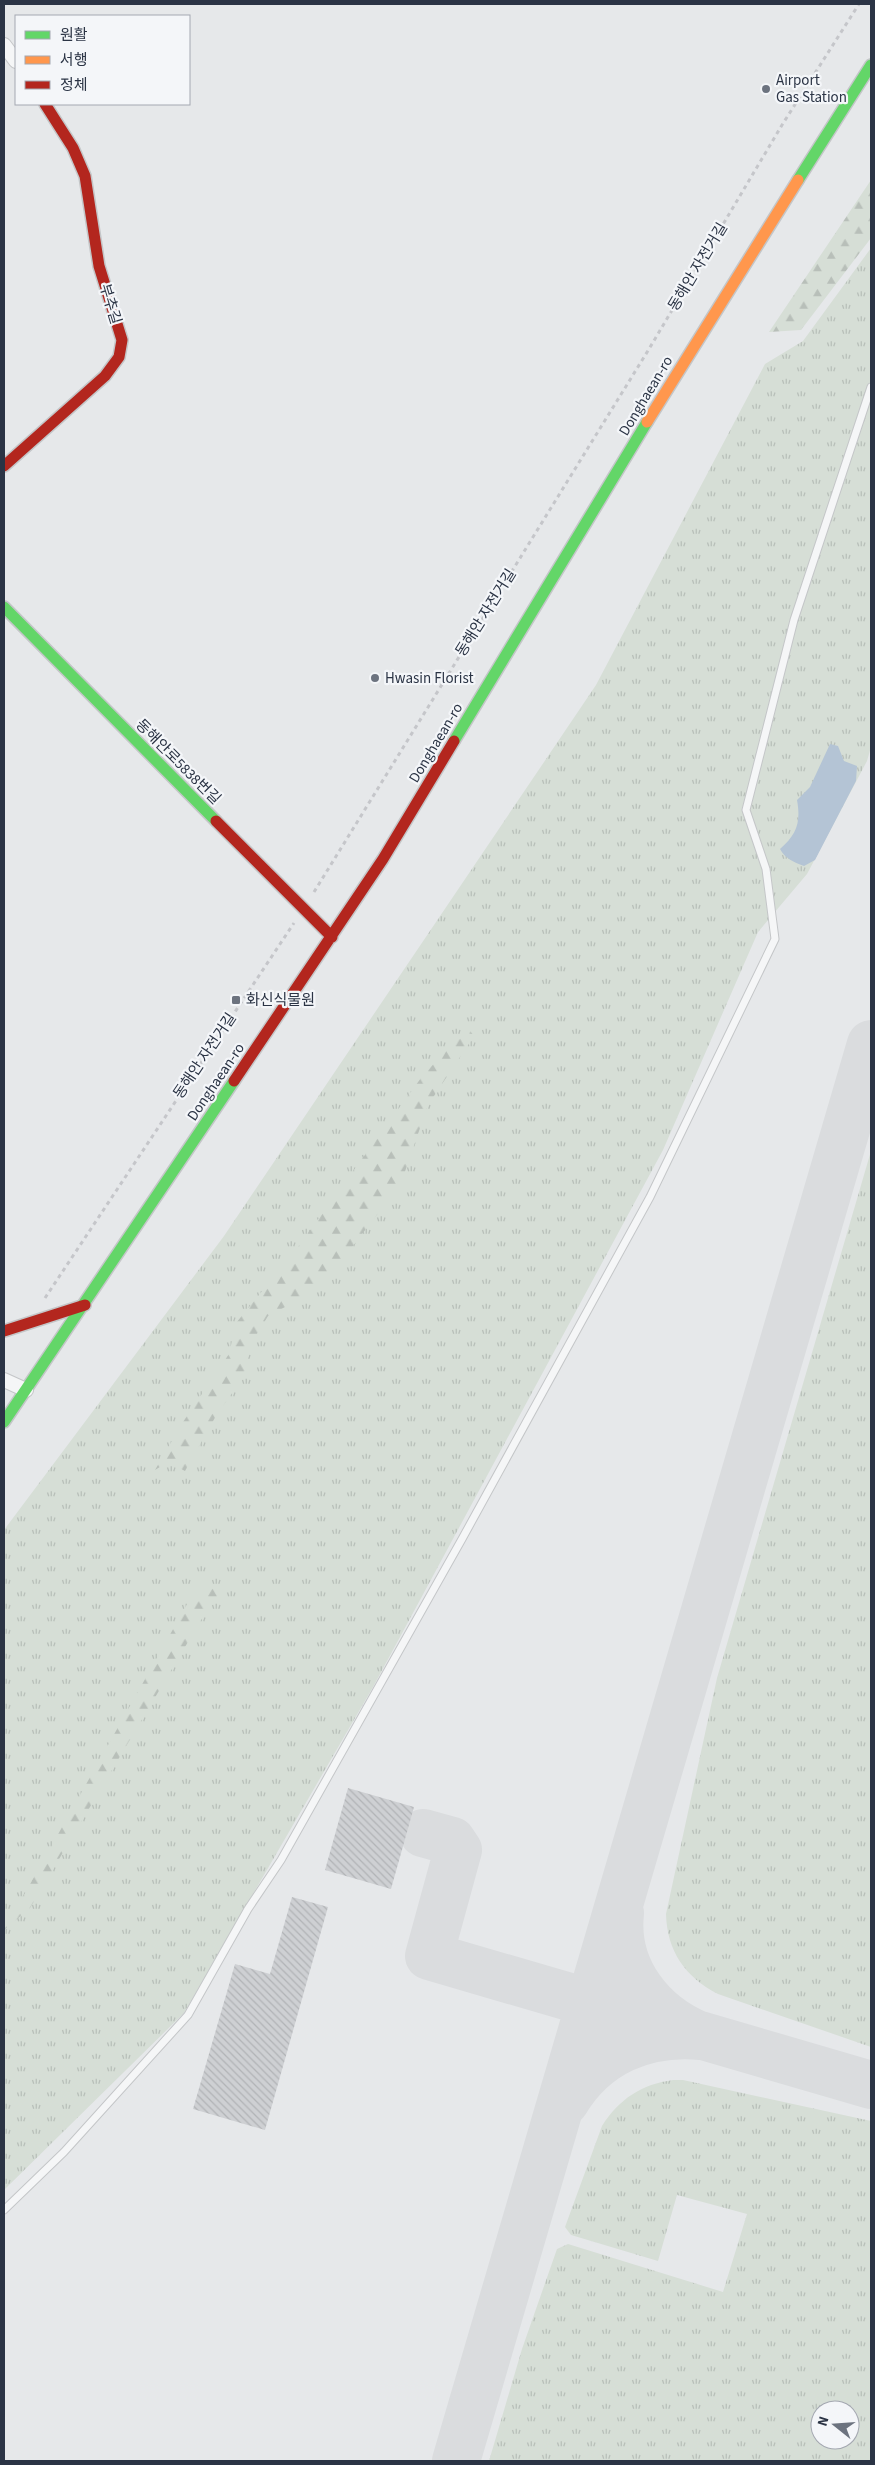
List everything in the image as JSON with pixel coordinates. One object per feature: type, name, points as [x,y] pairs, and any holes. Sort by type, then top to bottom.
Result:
[{"type":"main road","name":"Donghaean-ro","points":[[4,1422],[85,1305],[332,937],[439,769],[678,371],[871,65]]},
{"type":"main road","name":"부추길","points":[[4,466],[105,376],[119,357],[122,349],[122,340],[99,266],[85,176],[73,148],[46,105]]},
{"type":"main road","name":"동해안로5838번길","points":[[4,607],[332,937]]},
{"type":"main road","points":[[4,1331],[85,1305]]},
{"type":"street","points":[[4,44],[15,60]]},
{"type":"street","points":[[4,1380],[26,1390]]},
{"type":"lane","points":[[4,2210],[64,2152],[188,2015],[248,1909],[286,1851],[462,1539],[645,1205],[775,939],[766,869],[746,810],[794,620],[871,387]]},
{"type":"path","name":"동해안 자전거길","points":[[41,1304],[303,909],[639,366],[782,125],[858,4]]},
{"type":"green space","points":[[871,180],[871,238],[801,330],[769,332]]},
{"type":"green space","points":[[871,248],[871,747],[867,761],[807,874],[758,932],[663,1150],[373,1687],[184,2013],[4,2190],[4,1530],[224,1236],[596,685],[765,364],[803,341]]},
{"type":"green space","points":[[467,1027],[474,1036],[428,1105],[401,1183],[321,1288],[268,1316],[252,1342],[243,1378],[217,1414],[185,1471],[168,1462],[155,1470],[183,1422],[229,1354],[236,1323],[295,1251],[421,1078]]},
{"type":"green space","points":[[871,1151],[871,2047],[718,1994],[706,1987],[687,1971],[674,1951],[667,1927],[666,1914],[717,1678]]},
{"type":"green space","points":[[215,1588],[220,1594],[201,1620],[30,1908],[4,1930],[4,1917],[24,1895],[195,1590]]},
{"type":"green space","points":[[673,2080],[683,2080],[871,2121],[871,2461],[489,2461],[522,2349],[557,2249],[568,2244],[723,2292],[747,2214],[677,2195],[658,2261],[571,2235],[565,2227],[602,2126],[616,2108],[632,2094],[651,2085]]},
{"type":"water","points":[[830,744],[838,746],[844,761],[857,766],[856,781],[815,860],[804,866],[784,855],[780,849],[794,833],[798,821],[797,800],[810,787]]},
{"type":"building","points":[[348,1788],[414,1807],[391,1889],[325,1870]]},
{"type":"building","points":[[292,1897],[328,1907],[265,2130],[193,2109],[235,1964],[270,1974]]},
{"type":"taxiway","points":[[456,2461],[871,1044]]},
{"type":"taxiway","points":[[423,1833],[452,1841],[458,1850],[429,1956],[871,2085]]},
{"type":"taxiway","points":[[565,2102],[591,2070],[623,2048],[660,2037],[680,2035],[701,2036],[666,2016],[640,1988],[630,1971],[623,1953],[620,1934],[620,1913]]},
{"type":"traffic: fast","points":[[798,180],[871,65]]},
{"type":"traffic: fast","points":[[454,741],[647,422]]},
{"type":"traffic: fast","points":[[4,607],[216,821]]},
{"type":"traffic: fast","points":[[4,1422],[234,1081]]},
{"type":"traffic: slow","points":[[647,422],[798,180]]},
{"type":"traffic: jam","points":[[4,466],[105,376],[119,357],[122,340],[99,266],[85,176],[73,148],[46,105]]},
{"type":"traffic: jam","points":[[234,1081],[383,859],[454,741]]},
{"type":"traffic: jam","points":[[216,821],[332,937]]},
{"type":"traffic: jam","points":[[4,1331],[85,1305]]},
{"type":"place","name":"Airport Gas Station","points":[[766,89]]},
{"type":"place","name":"Hwasin Florist","points":[[375,678]]},
{"type":"place","name":"화신식물원","points":[[236,1000]]}]
